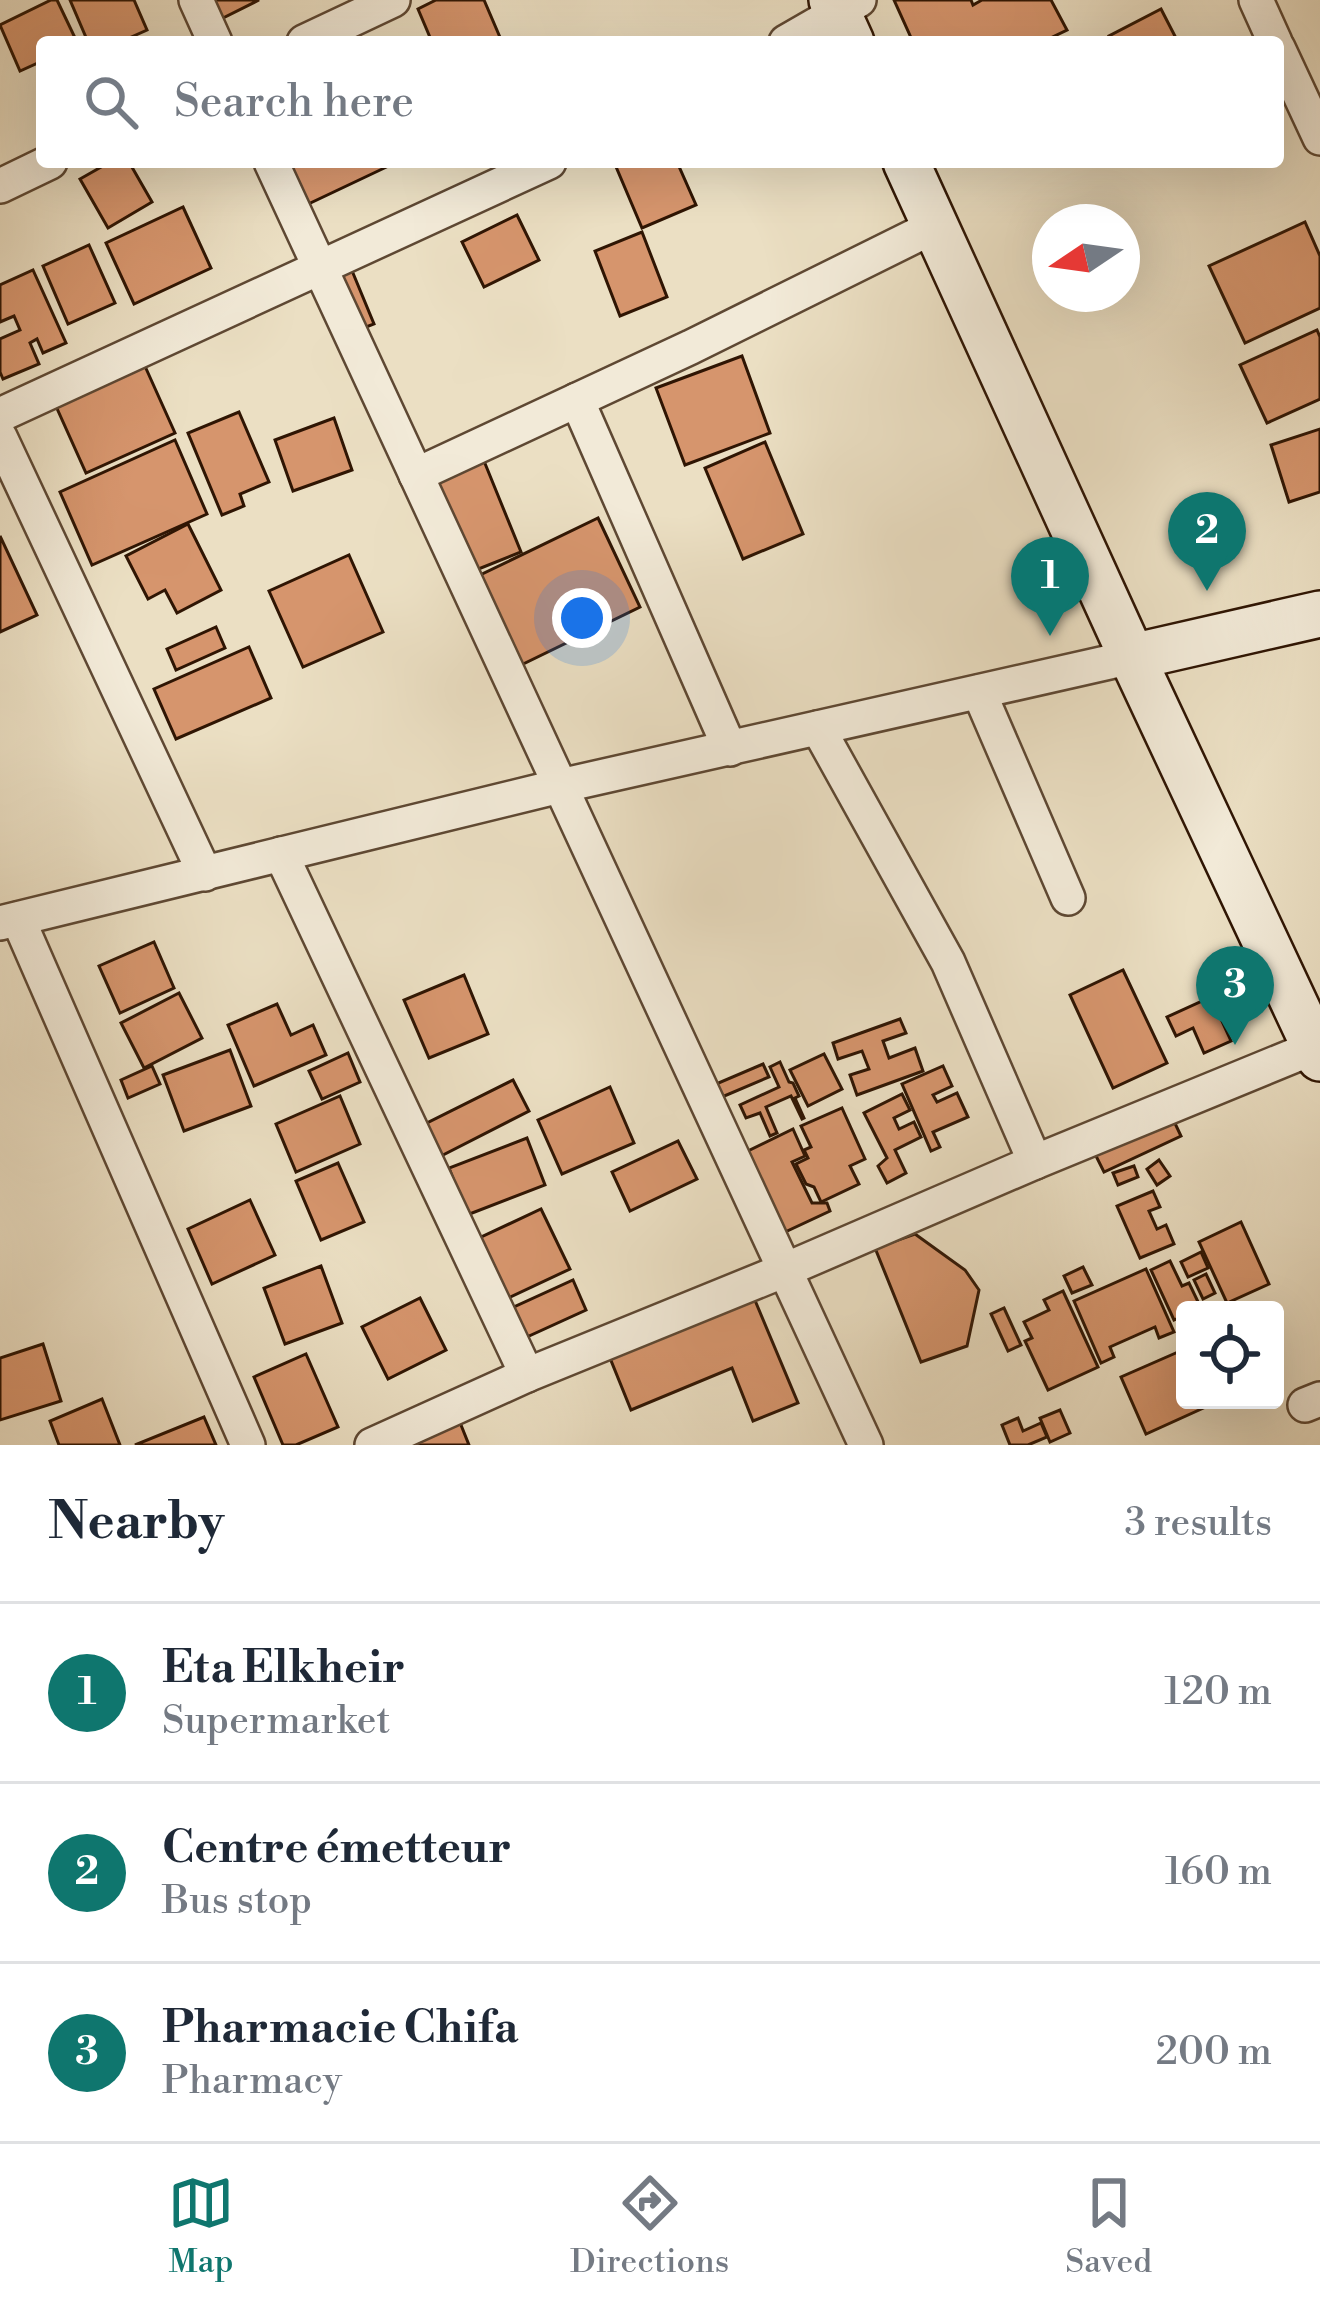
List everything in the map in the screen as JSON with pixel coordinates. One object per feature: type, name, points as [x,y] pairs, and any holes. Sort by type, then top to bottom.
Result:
[{"type":"street","points":[[196,0],[212,36]]},
{"type":"street","points":[[317,36],[393,0]]},
{"type":"street","points":[[1256,0],[1273,36]]},
{"type":"street","points":[[798,36],[845,13]]},
{"type":"street","points":[[1284,54],[1309,85],[1320,138]]},
{"type":"street","points":[[0,186],[38,168]]},
{"type":"street","points":[[274,168],[866,1445]]},
{"type":"street","points":[[0,416],[536,168]]},
{"type":"street","points":[[372,1445],[1035,1162],[1318,1050],[909,168]]},
{"type":"street","points":[[416,475],[935,226]]},
{"type":"street","points":[[577,400],[730,748]]},
{"type":"street","points":[[0,437],[205,874]]},
{"type":"street","points":[[248,1445],[9,921],[560,786],[1320,614]]},
{"type":"street","points":[[979,692],[1068,898]]},
{"type":"street","points":[[818,728],[948,962],[1035,1162]]},
{"type":"street","points":[[281,854],[527,1376]]},
{"type":"building","points":[[57,0],[74,36],[36,36],[36,64],[20,71],[0,25]]},
{"type":"building","points":[[70,0],[134,0],[147,30],[134,36],[85,36]]},
{"type":"building","points":[[211,0],[259,0],[221,19]]},
{"type":"building","points":[[436,0],[484,0],[499,36],[429,36],[418,9]]},
{"type":"building","points":[[894,0],[971,0],[973,5],[982,0],[1051,0],[1067,30],[1054,36],[910,36]]},
{"type":"building","points":[[1161,9],[1175,36],[1109,36]]},
{"type":"building","points":[[99,168],[132,168],[152,202],[108,228],[80,179]]},
{"type":"building","points":[[287,168],[384,168],[304,206]]},
{"type":"building","points":[[617,168],[680,168],[696,205],[642,228]]},
{"type":"building","points":[[183,207],[211,268],[134,304],[106,243]]},
{"type":"building","points":[[517,215],[539,260],[484,287],[462,242]]},
{"type":"building","points":[[1305,222],[1320,256],[1320,308],[1245,343],[1209,266]]},
{"type":"building","points":[[642,232],[667,297],[620,316],[595,251]]},
{"type":"building","points":[[89,245],[115,303],[68,324],[43,266]]},
{"type":"building","points":[[348,261],[374,324],[361,329],[334,267]]},
{"type":"building","points":[[33,270],[66,343],[43,353],[37,339],[30,343],[39,364],[3,379],[0,339],[20,330],[14,316],[0,322],[0,285]]},
{"type":"building","points":[[1317,330],[1320,399],[1267,423],[1240,365]]},
{"type":"building","points":[[742,356],[770,433],[685,465],[656,388]]},
{"type":"building","points":[[144,364],[175,433],[86,473],[55,404]]},
{"type":"building","points":[[239,412],[269,482],[240,494],[244,506],[222,515],[188,433]]},
{"type":"building","points":[[334,418],[352,470],[293,491],[275,440]]},
{"type":"building","points":[[1320,429],[1320,492],[1289,502],[1271,445]]},
{"type":"building","points":[[175,440],[207,514],[92,565],[60,492]]},
{"type":"building","points":[[765,442],[803,534],[743,559],[705,468]]},
{"type":"building","points":[[484,461],[521,552],[471,572],[435,480]]},
{"type":"building","points":[[598,518],[640,607],[519,666],[476,577]]},
{"type":"building","points":[[188,524],[221,590],[177,613],[165,590],[148,599],[126,556]]},
{"type":"building","points":[[0,536],[37,615],[0,632]]},
{"type":"building","points":[[349,555],[383,632],[303,667],[269,591]]},
{"type":"building","points":[[216,627],[225,648],[176,670],[167,649]]},
{"type":"building","points":[[249,647],[271,698],[176,739],[154,689]]},
{"type":"building","points":[[154,942],[174,988],[120,1013],[99,966]]},
{"type":"building","points":[[1123,970],[1167,1063],[1113,1088],[1070,995]]},
{"type":"building","points":[[464,975],[488,1034],[429,1058],[404,1000]]},
{"type":"building","points":[[179,993],[202,1038],[144,1068],[121,1023]]},
{"type":"building","points":[[1211,997],[1231,1041],[1204,1053],[1193,1028],[1176,1036],[1167,1017]]},
{"type":"building","points":[[277,1004],[291,1035],[313,1025],[326,1055],[254,1086],[228,1025]]},
{"type":"building","points":[[900,1019],[906,1033],[883,1041],[889,1058],[915,1048],[923,1071],[857,1095],[850,1075],[869,1069],[862,1051],[838,1059],[833,1043]]},
{"type":"building","points":[[230,1050],[251,1106],[184,1131],[163,1075]]},
{"type":"building","points":[[348,1053],[360,1082],[322,1099],[309,1071]]},
{"type":"building","points":[[824,1054],[842,1089],[808,1106],[790,1070]]},
{"type":"building","points":[[780,1062],[799,1096],[795,1098],[804,1118],[791,1096],[766,1107],[777,1133],[770,1136],[760,1113],[746,1118],[740,1105],[779,1087],[770,1067]]},
{"type":"building","points":[[763,1064],[769,1077],[722,1097],[716,1084]]},
{"type":"building","points":[[152,1066],[160,1084],[128,1098],[121,1080]]},
{"type":"building","points":[[943,1066],[952,1086],[933,1095],[937,1102],[957,1093],[968,1117],[933,1132],[940,1147],[931,1151],[902,1084]]},
{"type":"building","points":[[513,1080],[529,1111],[441,1156],[425,1124]]},
{"type":"building","points":[[610,1087],[634,1143],[562,1174],[538,1120]]},
{"type":"building","points":[[902,1094],[910,1110],[894,1118],[899,1129],[914,1122],[921,1137],[895,1150],[906,1173],[887,1183],[878,1166],[887,1158],[864,1113]]},
{"type":"building","points":[[340,1096],[360,1144],[296,1172],[276,1124]]},
{"type":"building","points":[[842,1108],[865,1159],[850,1166],[859,1184],[821,1202],[796,1164],[808,1158],[804,1150],[811,1147],[801,1126]]},
{"type":"building","points":[[1172,1117],[1181,1136],[1104,1172],[1095,1154]]},
{"type":"building","points":[[793,1129],[805,1156],[792,1162],[812,1203],[827,1203],[830,1211],[785,1232],[748,1151]]},
{"type":"building","points":[[527,1138],[545,1185],[467,1215],[449,1168]]},
{"type":"building","points":[[678,1141],[697,1179],[630,1211],[612,1172]]},
{"type":"building","points":[[1159,1160],[1170,1176],[1157,1185],[1147,1169]]},
{"type":"building","points":[[338,1163],[364,1222],[321,1240],[296,1181]]},
{"type":"building","points":[[1134,1166],[1138,1177],[1118,1185],[1113,1173]]},
{"type":"building","points":[[1153,1191],[1160,1207],[1149,1211],[1157,1229],[1166,1225],[1174,1244],[1140,1258],[1117,1206]]},
{"type":"building","points":[[250,1200],[275,1255],[212,1284],[188,1229]]},
{"type":"building","points":[[541,1209],[570,1269],[506,1299],[477,1239]]},
{"type":"building","points":[[1241,1222],[1269,1284],[1226,1301],[1199,1242]]},
{"type":"building","points":[[915,1234],[965,1270],[979,1290],[967,1346],[921,1362],[875,1248]]},
{"type":"building","points":[[1201,1252],[1208,1268],[1188,1277],[1181,1262]]},
{"type":"building","points":[[1170,1261],[1182,1286],[1189,1283],[1198,1301],[1176,1301],[1174,1320],[1151,1270]]},
{"type":"building","points":[[321,1266],[342,1323],[285,1344],[264,1288]]},
{"type":"building","points":[[1083,1267],[1092,1285],[1072,1293],[1064,1276]]},
{"type":"building","points":[[1146,1269],[1174,1332],[1159,1338],[1155,1327],[1110,1347],[1114,1357],[1101,1363],[1074,1301]]},
{"type":"building","points":[[1206,1274],[1215,1293],[1203,1299],[1194,1280]]},
{"type":"building","points":[[573,1280],[586,1310],[518,1341],[505,1311]]},
{"type":"building","points":[[1063,1291],[1098,1367],[1048,1390],[1025,1341],[1032,1338],[1024,1322],[1049,1310],[1044,1300]]},
{"type":"building","points":[[420,1298],[446,1350],[388,1379],[362,1327]]},
{"type":"building","points":[[754,1298],[798,1403],[753,1421],[732,1368],[631,1410],[610,1358]]},
{"type":"building","points":[[1004,1308],[1021,1345],[1008,1351],[991,1314]]},
{"type":"building","points":[[43,1344],[61,1401],[0,1420],[0,1358]]},
{"type":"building","points":[[1176,1353],[1176,1409],[1201,1409],[1146,1434],[1121,1377]]},
{"type":"building","points":[[306,1354],[338,1427],[296,1445],[283,1445],[254,1377]]},
{"type":"building","points":[[102,1399],[120,1445],[59,1445],[50,1421]]},
{"type":"building","points":[[1060,1410],[1070,1433],[1050,1442],[1040,1418]]},
{"type":"building","points":[[204,1417],[216,1445],[135,1445]]},
{"type":"building","points":[[1018,1418],[1023,1431],[1041,1423],[1047,1437],[1028,1445],[1010,1445],[1002,1425]]},
{"type":"building","points":[[459,1420],[469,1445],[399,1445]]},
{"type":"place","name":"Centre émetteur","points":[[1207,591]]},
{"type":"place","name":"Eta Elkheir","points":[[1050,636]]},
{"type":"place","name":"Pharmacie Chifa","points":[[1235,1045]]}]
